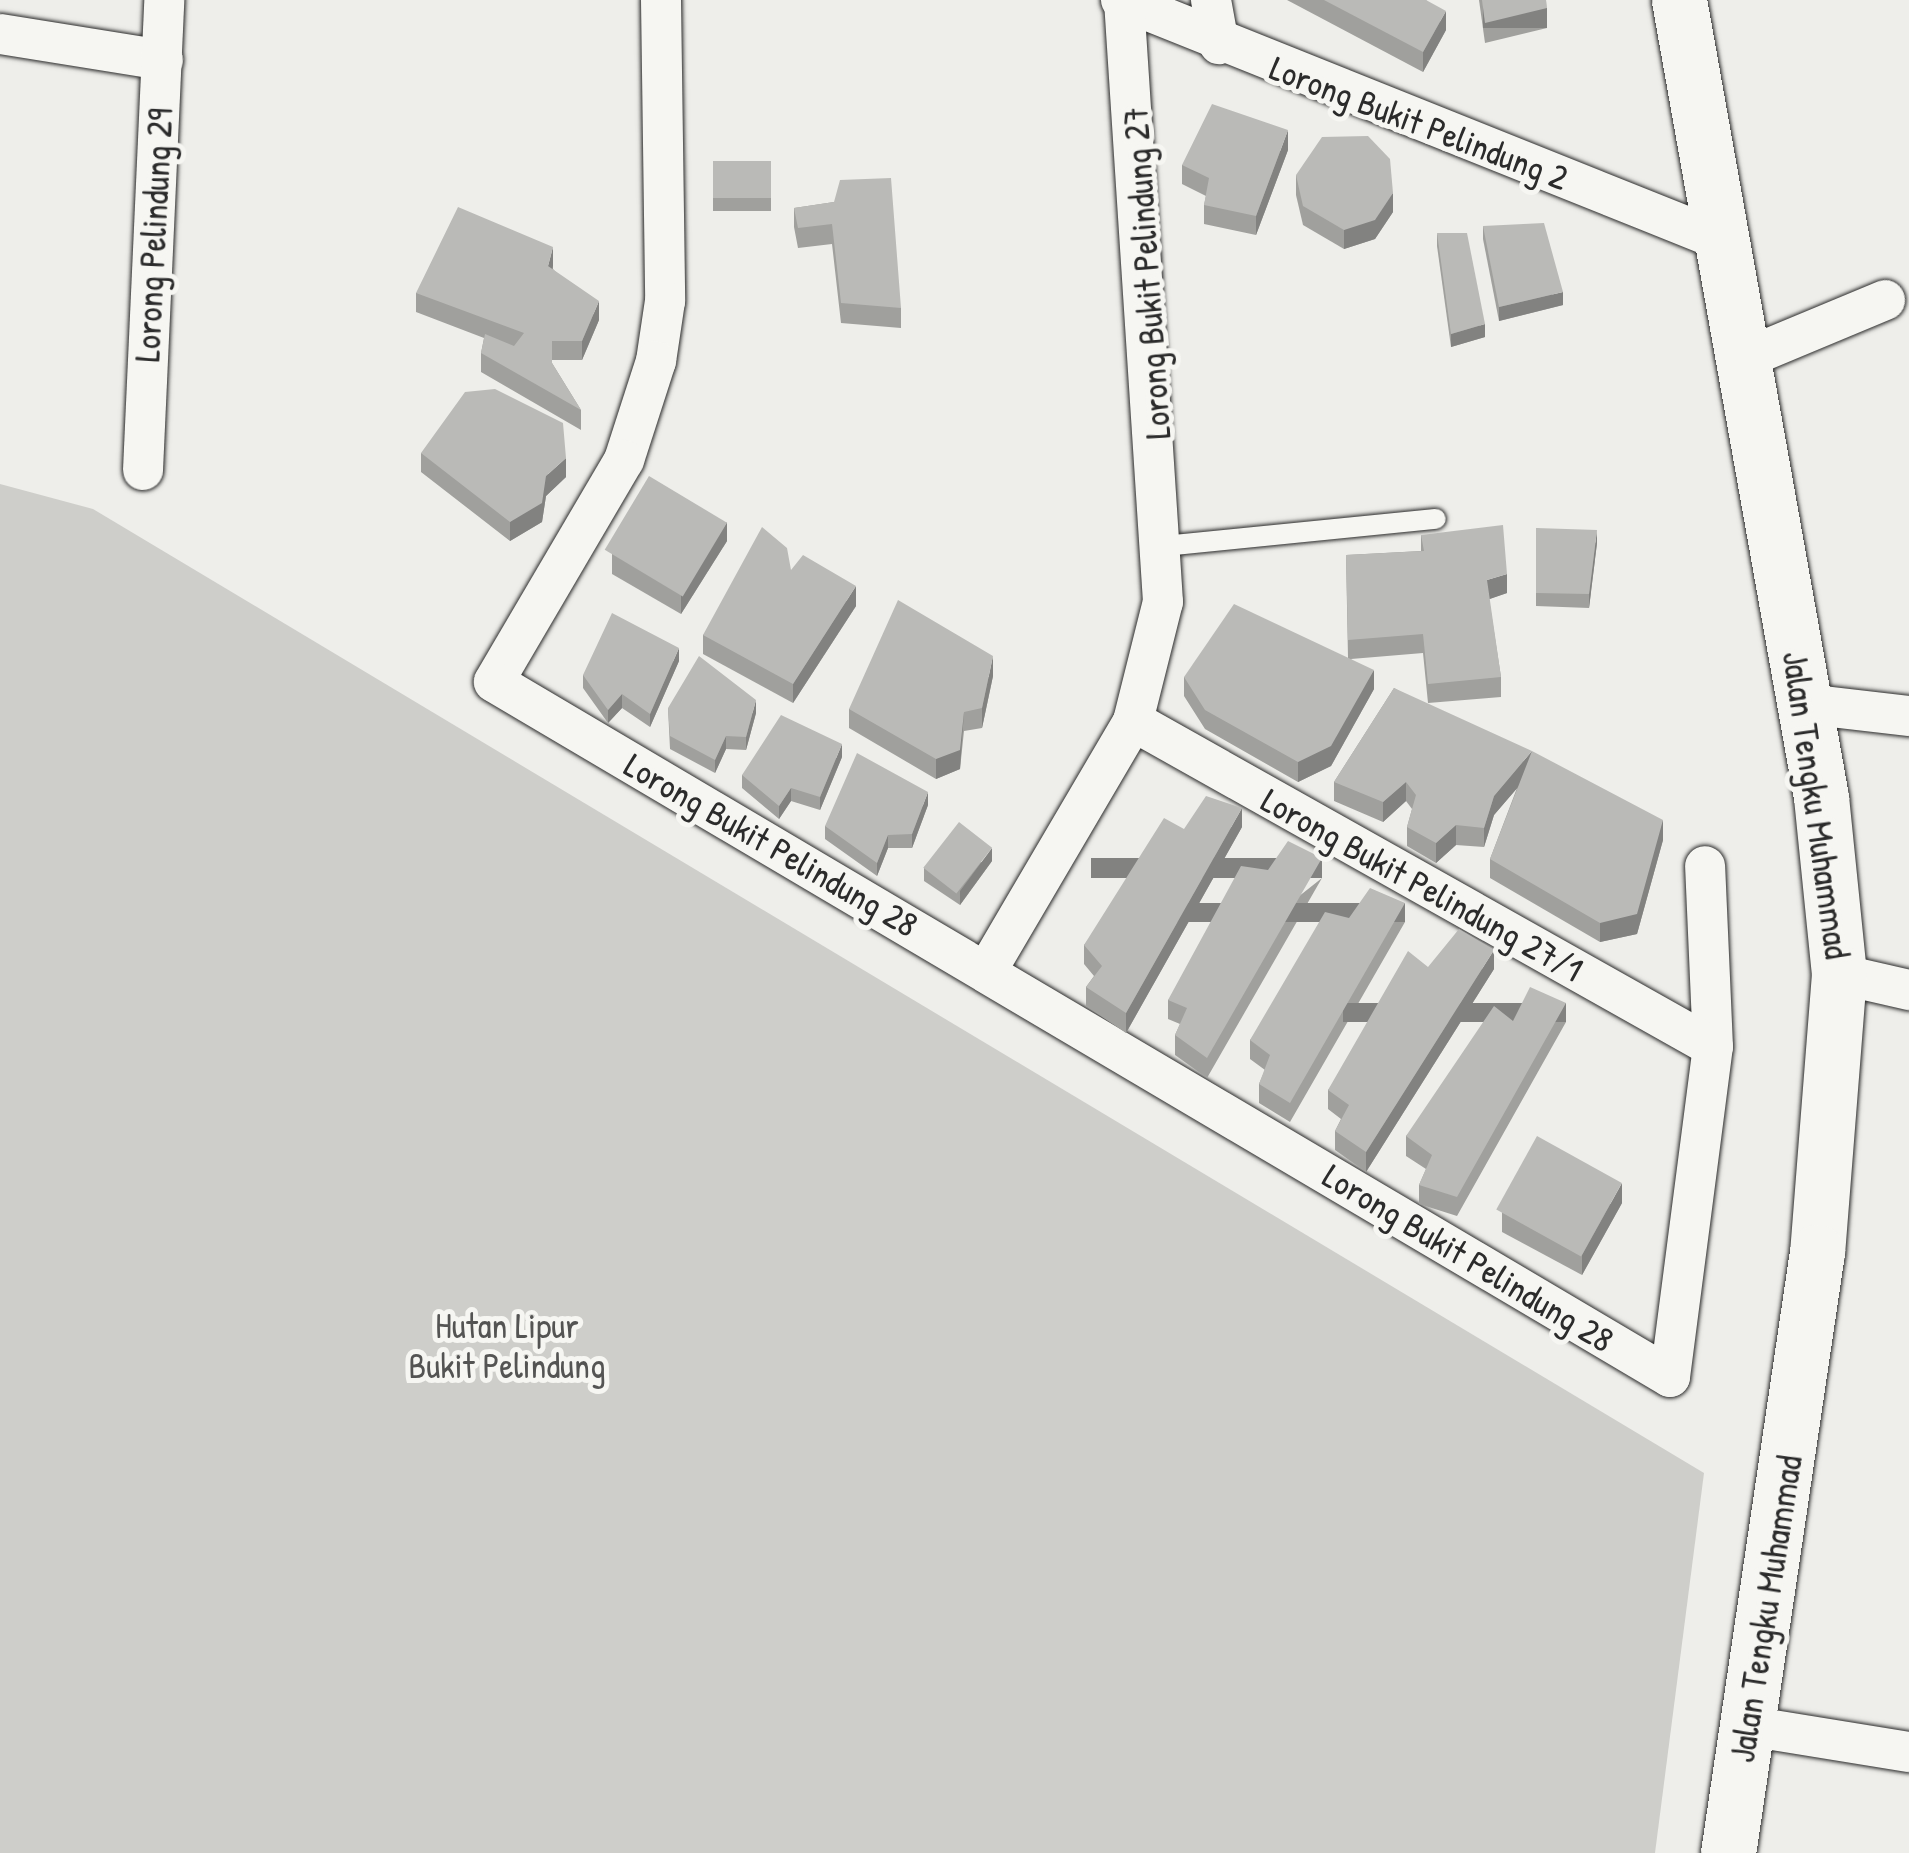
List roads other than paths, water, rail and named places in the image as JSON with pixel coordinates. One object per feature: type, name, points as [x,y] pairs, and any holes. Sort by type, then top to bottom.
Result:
[{"type":"main road","name":"Jalan Tengku Muhammad","points":[[1679,0],[1805,704],[1839,974],[1828,1159],[1728,1853]]},
{"type":"street","name":"Lorong Pelindung 29","points":[[143,470],[164,0]]},
{"type":"street","name":"Lorong Bukit Pelindung 28","points":[[661,0],[665,283],[656,361],[624,460],[494,682],[1670,1377],[1712,1047]]},
{"type":"street","points":[[1212,0],[1219,44]]},
{"type":"street","name":"Lorong Bukit Pelindung 27","points":[[986,972],[1133,721],[1163,602],[1164,546],[1122,1]]},
{"type":"street","name":"Lorong Bukit Pelindung 2","points":[[1122,1],[1219,44],[1720,240]]},
{"type":"street","points":[[0,34],[163,60]]},
{"type":"street","points":[[1741,360],[1886,300]]},
{"type":"street","points":[[1805,704],[1909,716]]},
{"type":"street","name":"Lorong Bukit Pelindung 27/1","points":[[1133,721],[1712,1047]]},
{"type":"street","points":[[1705,866],[1712,1047]]},
{"type":"street","points":[[1839,974],[1909,990]]},
{"type":"street","points":[[1748,1726],[1909,1752]]},
{"type":"lane","points":[[1164,546],[1436,519]]},
{"type":"park label","name":"Hutan Lipur Bukit Pelindung","points":[[507,1346]]}]
